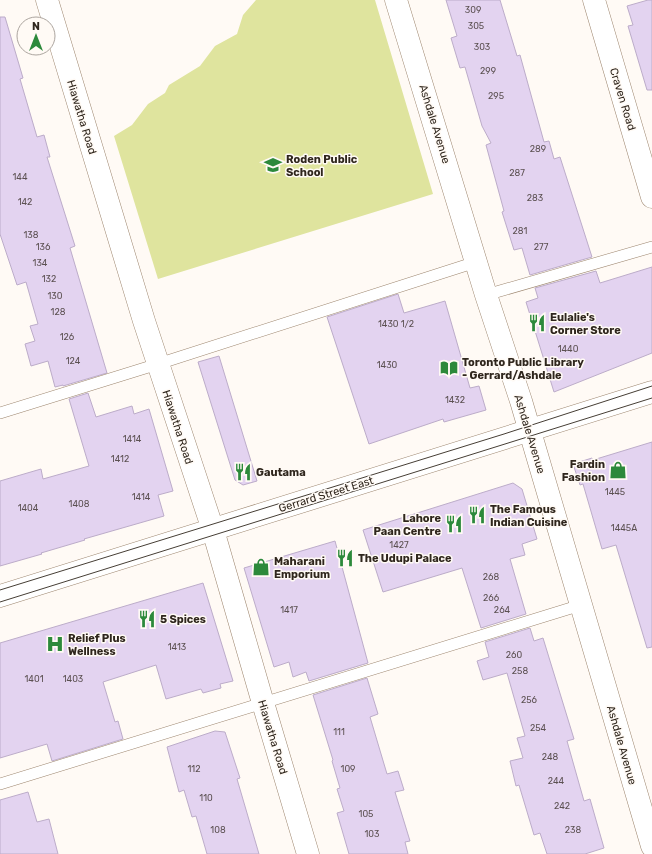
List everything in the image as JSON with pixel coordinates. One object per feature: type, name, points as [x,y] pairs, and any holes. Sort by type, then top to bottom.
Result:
[{"type":"street","name":"Hiawatha Road","points":[[47,0],[165,389],[213,530],[308,854]]},
{"type":"street","name":"Ashdale Avenue","points":[[396,0],[486,295],[521,401],[652,846]]},
{"type":"street","name":"Craven Road","points":[[594,0],[652,197]]},
{"type":"street","name":"Gerrard Street East","points":[[0,596],[652,392]]},
{"type":"lane","points":[[486,295],[652,248]]},
{"type":"lane","points":[[0,413],[476,262]]},
{"type":"lane","points":[[0,784],[581,605]]},
{"type":"green space","name":"Roden Public School","points":[[256,0],[375,0],[433,194],[158,279],[114,136],[132,125],[148,104],[165,93],[169,85],[200,66],[215,46],[237,34],[243,15]]},
{"type":"building","points":[[446,0],[500,0],[517,56],[520,55],[544,142],[549,141],[554,159],[560,157],[592,257],[530,275],[522,248],[514,250],[502,212],[504,211],[486,145],[491,143],[482,126],[465,67],[460,68],[451,38],[457,36]]},
{"type":"building","points":[[652,0],[652,90],[647,90],[628,26],[633,25],[627,6]]},
{"type":"building","points":[[0,17],[5,17],[23,78],[20,79],[37,137],[44,135],[50,157],[47,157],[75,246],[70,248],[107,373],[55,387],[48,361],[31,366],[25,344],[35,341],[30,326],[38,324],[26,282],[17,285],[0,234]]},
{"type":"building","points":[[652,267],[652,353],[554,392],[526,302],[538,298],[535,288],[596,271],[600,283]]},
{"type":"building","points":[[398,294],[404,313],[445,301],[470,388],[479,386],[486,410],[444,422],[443,419],[369,444],[327,317]]},
{"type":"building","points":[[219,356],[257,481],[243,485],[235,480],[198,362]]},
{"type":"building","points":[[88,393],[96,417],[132,406],[134,414],[149,409],[173,491],[158,495],[164,516],[84,539],[85,540],[41,553],[42,554],[0,566],[0,481],[41,469],[43,479],[89,466],[69,399]]},
{"type":"building","points":[[652,442],[652,647],[647,648],[616,545],[602,549],[583,484],[580,485],[573,464],[592,458],[593,460]]},
{"type":"building","points":[[513,483],[522,489],[537,539],[522,544],[525,555],[510,559],[526,614],[481,628],[462,568],[383,592],[363,530]]},
{"type":"building","points":[[335,541],[368,663],[309,681],[306,672],[293,677],[289,662],[274,667],[244,568]]},
{"type":"building","points":[[203,583],[233,681],[220,684],[221,688],[203,693],[201,689],[166,699],[156,665],[103,682],[115,722],[118,721],[123,739],[52,761],[47,744],[0,758],[0,643]]},
{"type":"building","points":[[530,628],[534,641],[543,638],[574,739],[567,741],[584,801],[590,799],[604,848],[585,854],[547,854],[540,833],[534,835],[519,785],[516,786],[510,761],[523,758],[517,738],[525,736],[507,673],[483,680],[477,661],[489,657],[485,642]]},
{"type":"building","points":[[367,678],[378,714],[370,717],[387,774],[398,771],[404,790],[395,792],[410,841],[405,842],[408,854],[349,854],[337,813],[344,811],[337,789],[340,788],[313,695]]},
{"type":"building","points":[[215,731],[225,732],[240,778],[237,779],[259,854],[207,854],[196,816],[192,817],[184,790],[179,792],[167,747]]},
{"type":"building","points":[[28,792],[37,822],[49,819],[58,854],[0,854],[0,800]]},
{"type":"tram line","points":[[0,590],[504,434],[652,386]]},
{"type":"tram line","points":[[0,602],[652,398]]},
{"type":"place","name":"Roden Public School","points":[[273,165]]},
{"type":"place","name":"Eulalie's Corner Store","points":[[537,323]]},
{"type":"place","name":"Toronto Public Library - Gerrard/Ashdale","points":[[449,368]]},
{"type":"place","name":"Fardin Fashion","points":[[618,470]]},
{"type":"place","name":"Gautama","points":[[243,472]]},
{"type":"place","name":"The Famous Indian Cuisine","points":[[477,515]]},
{"type":"place","name":"Lahore Paan Centre","points":[[454,524]]},
{"type":"place","name":"The Udupi Palace","points":[[345,558]]},
{"type":"place","name":"Maharani Emporium","points":[[261,567]]},
{"type":"place","name":"5 Spices","points":[[147,619]]},
{"type":"place","name":"Relief Plus Wellness","points":[[55,644]]}]
